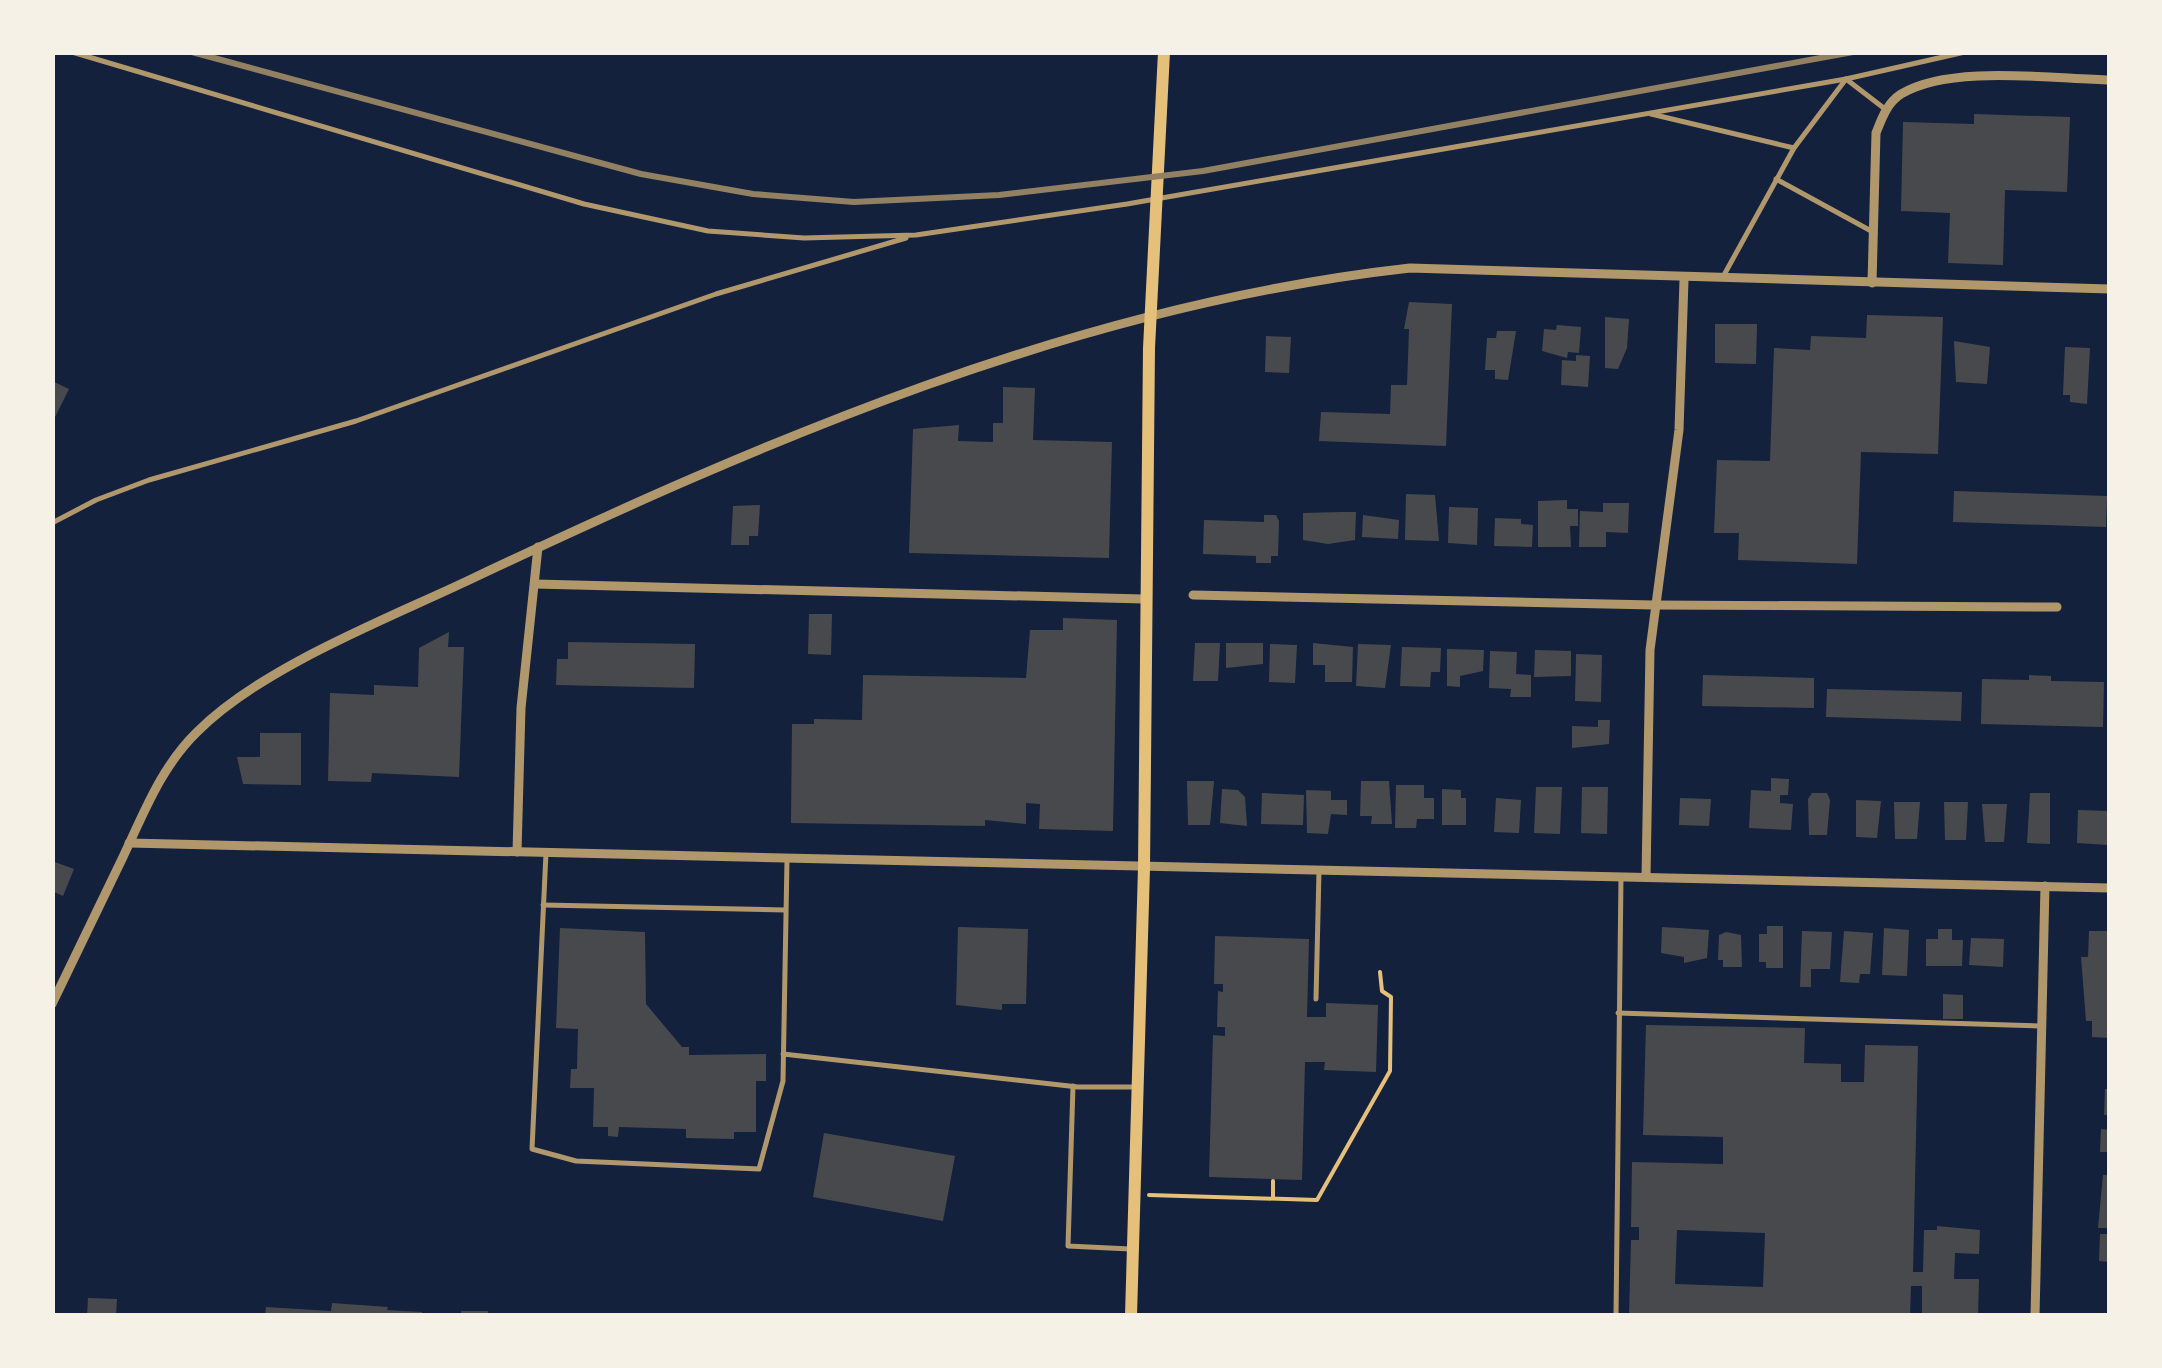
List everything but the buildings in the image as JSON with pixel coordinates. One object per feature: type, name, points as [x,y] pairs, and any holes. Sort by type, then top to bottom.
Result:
[{"type":"main road","points":[[1132,1316],[1144,868],[1149,348],[1164,52]]},
{"type":"street","points":[[1872,283],[1876,133],[1886,110],[1902,94],[1942,79],[2110,80]]},
{"type":"street","points":[[52,1004],[167,765],[218,712],[255,687],[538,547],[754,450],[1054,340],[1300,280],[1410,268],[1684,280],[2110,289]]},
{"type":"street","points":[[1646,877],[1654,605],[1680,430],[1684,280]]},
{"type":"street","points":[[518,852],[521,708],[538,547]]},
{"type":"street","points":[[535,584],[1144,599]]},
{"type":"street","points":[[1193,595],[1654,605],[2057,607]]},
{"type":"street","points":[[130,844],[2110,888]]},
{"type":"street","points":[[2035,1316],[2045,886]]},
{"type":"lane","points":[[72,52],[584,204],[708,231],[804,238],[916,235]]},
{"type":"lane","points":[[52,524],[96,500],[149,480],[356,421],[716,294],[916,235],[1846,79],[1965,52]]},
{"type":"lane","points":[[1846,79],[1886,110]]},
{"type":"lane","points":[[1721,280],[1794,148],[1846,79]]},
{"type":"lane","points":[[1648,113],[1794,148]]},
{"type":"lane","points":[[1776,179],[1873,232]]},
{"type":"lane","points":[[546,852],[532,1148],[576,1160],[759,1169],[782,1081],[787,859]]},
{"type":"lane","points":[[1316,999],[1320,871]]},
{"type":"lane","points":[[1616,1316],[1621,876]]},
{"type":"lane","points":[[543,905],[786,910]]},
{"type":"lane","points":[[1618,1013],[2042,1026]]},
{"type":"lane","points":[[783,1054],[1073,1086],[1138,1087]]},
{"type":"lane","points":[[1073,1086],[1068,1246],[1133,1249]]},
{"type":"path","points":[[1134,1194],[1318,1200],[1390,1071],[1391,997],[1382,991],[1380,972]]},
{"type":"path","points":[[1273,1181],[1273,1198]]},
{"type":"railway","points":[[192,52],[641,174],[753,194],[854,202],[999,195],[1203,171],[1853,52]]}]
